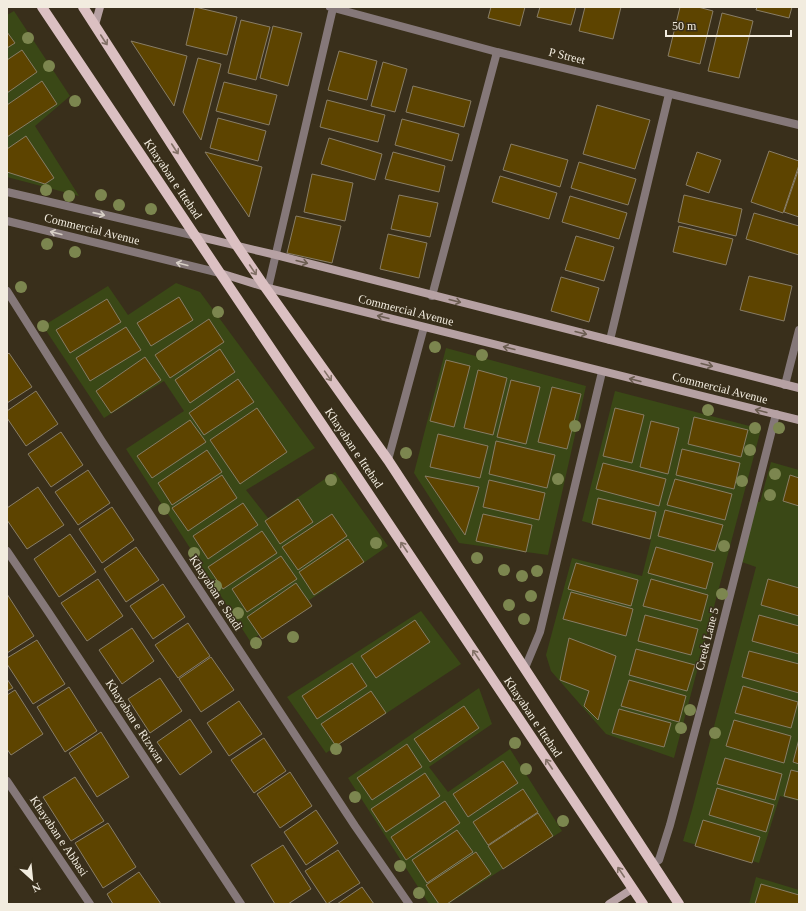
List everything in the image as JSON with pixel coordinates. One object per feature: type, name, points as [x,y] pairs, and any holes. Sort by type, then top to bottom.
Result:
[{"type":"main road","name":"Khayaban e Ittehad","points":[[42,7],[643,904]]},
{"type":"main road","name":"Khayaban e Ittehad","points":[[83,7],[237,246],[388,460],[679,904]]},
{"type":"main road","points":[[95,25],[100,7]]},
{"type":"main road","name":"Commercial Avenue","points":[[196,236],[799,388]]},
{"type":"main road","name":"Commercial Avenue","points":[[220,273],[267,288],[799,420]]},
{"type":"main road","points":[[609,904],[632,889]]},
{"type":"street","name":"P Street","points":[[332,7],[498,52],[799,125]]},
{"type":"street","points":[[267,288],[276,255],[332,7]]},
{"type":"street","points":[[432,296],[498,52]]},
{"type":"street","points":[[610,340],[669,94]]},
{"type":"street","name":"Commercial Avenue","points":[[7,192],[196,236]]},
{"type":"street","name":"Commercial Avenue","points":[[7,221],[220,273]]},
{"type":"street","name":"Khayaban e Saadi","points":[[7,292],[101,440],[355,826],[409,904]]},
{"type":"street","points":[[388,460],[424,327]]},
{"type":"street","points":[[785,384],[799,330]]},
{"type":"street","points":[[525,668],[540,632],[602,372]]},
{"type":"street","name":"Creek Lane 5","points":[[652,864],[659,860],[670,825],[776,414]]},
{"type":"street","name":"Khayaban e Rizwan","points":[[7,551],[241,904]]},
{"type":"street","name":"Khayaban e Abbasi","points":[[7,781],[90,904]]},
{"type":"green space","points":[[14,11],[70,96],[35,126],[79,196],[7,177],[7,15]]},
{"type":"green space","points":[[176,283],[200,292],[315,448],[246,490],[268,518],[335,472],[388,546],[250,641],[126,449],[184,411],[164,381],[104,418],[43,326],[108,286],[128,315]]},
{"type":"green space","points":[[446,348],[586,386],[548,555],[459,543],[414,473]]},
{"type":"green space","points":[[615,391],[761,429],[674,758],[606,734],[551,671],[546,655],[572,558],[642,576],[651,540],[582,521]]},
{"type":"green space","points":[[771,462],[799,470],[799,801],[780,796],[759,863],[683,841],[756,567],[739,561],[754,501],[760,502]]},
{"type":"green space","points":[[421,611],[461,664],[326,753],[287,697]]},
{"type":"green space","points":[[479,688],[492,724],[429,767],[448,792],[510,749],[562,831],[448,904],[429,904],[348,778]]},
{"type":"green space","points":[[756,877],[799,890],[799,904],[749,904]]},
{"type":"building","points":[[195,7],[237,17],[227,55],[186,45]]},
{"type":"building","points":[[491,7],[525,7],[520,26],[488,18]]},
{"type":"building","points":[[540,7],[576,7],[571,25],[537,17]]},
{"type":"building","points":[[585,7],[621,7],[613,39],[579,31]]},
{"type":"building","points":[[680,7],[698,7],[713,11],[700,64],[668,56]]},
{"type":"building","points":[[757,7],[792,7],[789,18],[756,10]]},
{"type":"building","points":[[722,13],[753,21],[739,78],[708,71]]},
{"type":"building","points":[[241,20],[270,27],[256,80],[228,73]]},
{"type":"building","points":[[273,26],[302,33],[288,86],[260,78]]},
{"type":"building","points":[[7,32],[15,43],[7,48]]},
{"type":"building","points":[[131,41],[187,56],[174,106]]},
{"type":"building","points":[[22,50],[37,72],[7,93],[7,60]]},
{"type":"building","points":[[339,51],[377,61],[367,100],[328,90]]},
{"type":"building","points":[[198,58],[221,64],[201,140],[183,112]]},
{"type":"building","points":[[383,62],[407,69],[395,112],[371,106]]},
{"type":"building","points":[[42,81],[57,104],[7,137],[7,105]]},
{"type":"building","points":[[224,82],[277,95],[269,125],[216,111]]},
{"type":"building","points":[[413,86],[471,101],[464,127],[406,112]]},
{"type":"building","points":[[327,100],[385,115],[378,142],[320,127]]},
{"type":"building","points":[[597,105],[650,120],[635,169],[583,154]]},
{"type":"building","points":[[218,118],[266,131],[258,161],[210,148]]},
{"type":"building","points":[[402,119],[459,134],[452,161],[395,145]]},
{"type":"building","points":[[26,136],[54,178],[45,184],[7,172],[7,149]]},
{"type":"building","points":[[329,138],[382,154],[375,180],[321,164]]},
{"type":"building","points":[[511,144],[568,160],[560,187],[503,170]]},
{"type":"building","points":[[769,151],[799,161],[783,213],[751,202]]},
{"type":"building","points":[[205,152],[262,167],[249,217]]},
{"type":"building","points":[[393,152],[445,166],[439,192],[385,179]]},
{"type":"building","points":[[697,152],[721,160],[709,193],[686,185]]},
{"type":"building","points":[[579,162],[636,179],[628,205],[571,188]]},
{"type":"building","points":[[799,168],[799,217],[784,212]]},
{"type":"building","points":[[312,174],[353,183],[345,221],[304,212]]},
{"type":"building","points":[[500,176],[557,193],[549,219],[492,202]]},
{"type":"building","points":[[399,195],[438,203],[430,237],[391,229]]},
{"type":"building","points":[[684,195],[742,209],[736,236],[678,222]]},
{"type":"building","points":[[570,196],[627,213],[619,239],[562,222]]},
{"type":"building","points":[[754,213],[799,226],[799,255],[746,239]]},
{"type":"building","points":[[296,216],[341,226],[332,263],[287,253]]},
{"type":"building","points":[[679,226],[733,239],[726,265],[673,252]]},
{"type":"building","points":[[388,234],[427,243],[419,278],[380,269]]},
{"type":"building","points":[[576,236],[614,247],[604,281],[565,270]]},
{"type":"building","points":[[749,276],[792,286],[784,321],[740,310]]},
{"type":"building","points":[[561,277],[599,288],[589,322],[551,311]]},
{"type":"building","points":[[179,297],[193,320],[151,346],[137,323]]},
{"type":"building","points":[[107,299],[121,322],[70,353],[56,330]]},
{"type":"building","points":[[209,319],[224,342],[170,378],[155,355]]},
{"type":"building","points":[[126,327],[141,350],[90,381],[76,358]]},
{"type":"building","points":[[220,349],[235,372],[190,403],[175,380]]},
{"type":"building","points":[[9,353],[32,387],[7,403],[7,355]]},
{"type":"building","points":[[145,357],[161,380],[111,413],[96,391]]},
{"type":"building","points":[[446,360],[470,366],[454,427],[430,421]]},
{"type":"building","points":[[478,370],[507,378],[493,435],[464,428]]},
{"type":"building","points":[[238,379],[254,402],[204,435],[189,413]]},
{"type":"building","points":[[511,380],[540,387],[526,444],[497,437]]},
{"type":"building","points":[[552,387],[581,394],[567,449],[538,442]]},
{"type":"building","points":[[36,391],[58,424],[26,446],[7,418],[7,411]]},
{"type":"building","points":[[257,408],[287,452],[240,484],[210,440]]},
{"type":"building","points":[[615,408],[644,415],[632,463],[603,456]]},
{"type":"building","points":[[694,417],[748,430],[741,457],[688,444]]},
{"type":"building","points":[[190,420],[206,442],[152,478],[137,456]]},
{"type":"building","points":[[651,421],[679,428],[668,474],[640,467]]},
{"type":"building","points":[[61,432],[83,465],[51,487],[28,454]]},
{"type":"building","points":[[438,434],[488,446],[480,478],[430,467]]},
{"type":"building","points":[[496,441],[555,455],[547,488],[489,474]]},
{"type":"building","points":[[682,449],[740,463],[734,489],[676,475]]},
{"type":"building","points":[[207,450],[222,472],[172,505],[158,483]]},
{"type":"building","points":[[603,463],[666,479],[659,506],[596,489]]},
{"type":"building","points":[[88,470],[110,503],[78,525],[55,492]]},
{"type":"building","points":[[222,475],[237,498],[188,531],[172,508]]},
{"type":"building","points":[[790,475],[799,478],[799,506],[783,501]]},
{"type":"building","points":[[425,476],[479,487],[465,535]]},
{"type":"building","points":[[675,479],[732,494],[725,520],[667,505]]},
{"type":"building","points":[[489,480],[545,493],[539,520],[483,507]]},
{"type":"building","points":[[38,487],[64,525],[27,549],[7,520],[7,508]]},
{"type":"building","points":[[598,498],[656,512],[650,539],[592,524]]},
{"type":"building","points":[[298,499],[313,522],[280,544],[265,521]]},
{"type":"building","points":[[243,503],[258,525],[208,559],[193,536]]},
{"type":"building","points":[[112,507],[134,540],[102,563],[79,529]]},
{"type":"building","points":[[665,510],[723,525],[715,551],[658,536]]},
{"type":"building","points":[[332,514],[347,536],[298,570],[282,547]]},
{"type":"building","points":[[483,514],[532,525],[526,552],[476,541]]},
{"type":"building","points":[[262,531],[277,553],[223,589],[208,567]]},
{"type":"building","points":[[70,534],[96,572],[59,597],[34,559]]},
{"type":"building","points":[[348,539],[364,562],[314,595],[299,572]]},
{"type":"building","points":[[136,547],[159,580],[126,602],[104,569]]},
{"type":"building","points":[[656,547],[713,563],[706,589],[648,573]]},
{"type":"building","points":[[281,556],[297,579],[247,612],[232,589]]},
{"type":"building","points":[[576,563],[638,580],[631,606],[568,589]]},
{"type":"building","points":[[98,579],[123,616],[87,641],[61,603]]},
{"type":"building","points":[[651,579],[708,595],[701,621],[643,606]]},
{"type":"building","points":[[768,579],[799,588],[799,616],[761,605]]},
{"type":"building","points":[[296,583],[312,606],[262,639],[247,617]]},
{"type":"building","points":[[163,584],[185,617],[153,639],[130,606]]},
{"type":"building","points":[[571,592],[633,609],[626,636],[563,619]]},
{"type":"building","points":[[7,594],[34,636],[7,653]]},
{"type":"building","points":[[645,615],[698,629],[691,655],[638,641]]},
{"type":"building","points":[[759,615],[799,626],[799,654],[752,641]]},
{"type":"building","points":[[415,620],[430,642],[376,678],[361,656]]},
{"type":"building","points":[[188,623],[210,656],[178,678],[155,645]]},
{"type":"building","points":[[132,628],[154,661],[122,684],[99,650]]},
{"type":"building","points":[[569,638],[616,656],[598,720],[584,706],[589,691],[560,680]]},
{"type":"building","points":[[37,640],[65,684],[33,704],[7,664],[7,658]]},
{"type":"building","points":[[636,649],[695,665],[687,691],[629,675]]},
{"type":"building","points":[[749,651],[799,664],[799,693],[742,677]]},
{"type":"building","points":[[211,657],[234,690],[201,712],[179,679]]},
{"type":"building","points":[[352,663],[367,686],[317,719],[302,696]]},
{"type":"building","points":[[160,678],[182,711],[150,733],[128,699]]},
{"type":"building","points":[[7,679],[13,688],[7,691]]},
{"type":"building","points":[[629,680],[686,696],[679,722],[621,706]]},
{"type":"building","points":[[743,686],[798,702],[791,728],[735,713]]},
{"type":"building","points":[[69,687],[97,731],[65,752],[37,707]]},
{"type":"building","points":[[15,690],[43,734],[11,755],[7,749],[7,695]]},
{"type":"building","points":[[371,691],[386,713],[336,746],[321,724]]},
{"type":"building","points":[[239,701],[262,734],[229,756],[207,723]]},
{"type":"building","points":[[464,706],[479,728],[430,762],[414,739]]},
{"type":"building","points":[[619,709],[671,723],[664,747],[612,733]]},
{"type":"building","points":[[190,719],[212,752],[180,775],[157,742]]},
{"type":"building","points":[[734,720],[791,736],[784,763],[726,746]]},
{"type":"building","points":[[101,732],[129,777],[97,797],[69,753]]},
{"type":"building","points":[[264,738],[286,771],[254,793],[231,760]]},
{"type":"building","points":[[799,739],[799,764],[793,762]]},
{"type":"building","points":[[407,744],[422,767],[372,800],[357,778]]},
{"type":"building","points":[[725,758],[782,774],[775,800],[717,784]]},
{"type":"building","points":[[503,761],[518,783],[468,817],[453,794]]},
{"type":"building","points":[[791,770],[799,772],[799,800],[784,796]]},
{"type":"building","points":[[290,772],[312,806],[280,828],[257,794]]},
{"type":"building","points":[[425,773],[440,796],[386,832],[371,809]]},
{"type":"building","points":[[75,777],[104,821],[71,841],[43,797]]},
{"type":"building","points":[[717,788],[774,805],[766,832],[709,815]]},
{"type":"building","points":[[523,789],[538,812],[488,845],[473,822]]},
{"type":"building","points":[[445,801],[460,823],[406,860],[391,837]]},
{"type":"building","points":[[316,810],[338,843],[306,865],[284,832]]},
{"type":"building","points":[[538,813],[553,836],[503,869],[488,846]]},
{"type":"building","points":[[703,820],[760,837],[752,863],[695,846]]},
{"type":"building","points":[[108,823],[136,867],[103,888],[75,843]]},
{"type":"building","points":[[457,830],[473,852],[427,883],[412,860]]},
{"type":"building","points":[[283,845],[311,889],[288,904],[275,904],[251,865]]},
{"type":"building","points":[[338,850],[360,883],[327,904],[305,871]]},
{"type":"building","points":[[476,852],[491,874],[447,904],[439,904],[426,885]]},
{"type":"building","points":[[139,872],[161,904],[113,904],[107,894]]},
{"type":"building","points":[[761,884],[799,895],[799,904],[755,904]]},
{"type":"building","points":[[362,887],[374,904],[337,904]]}]
